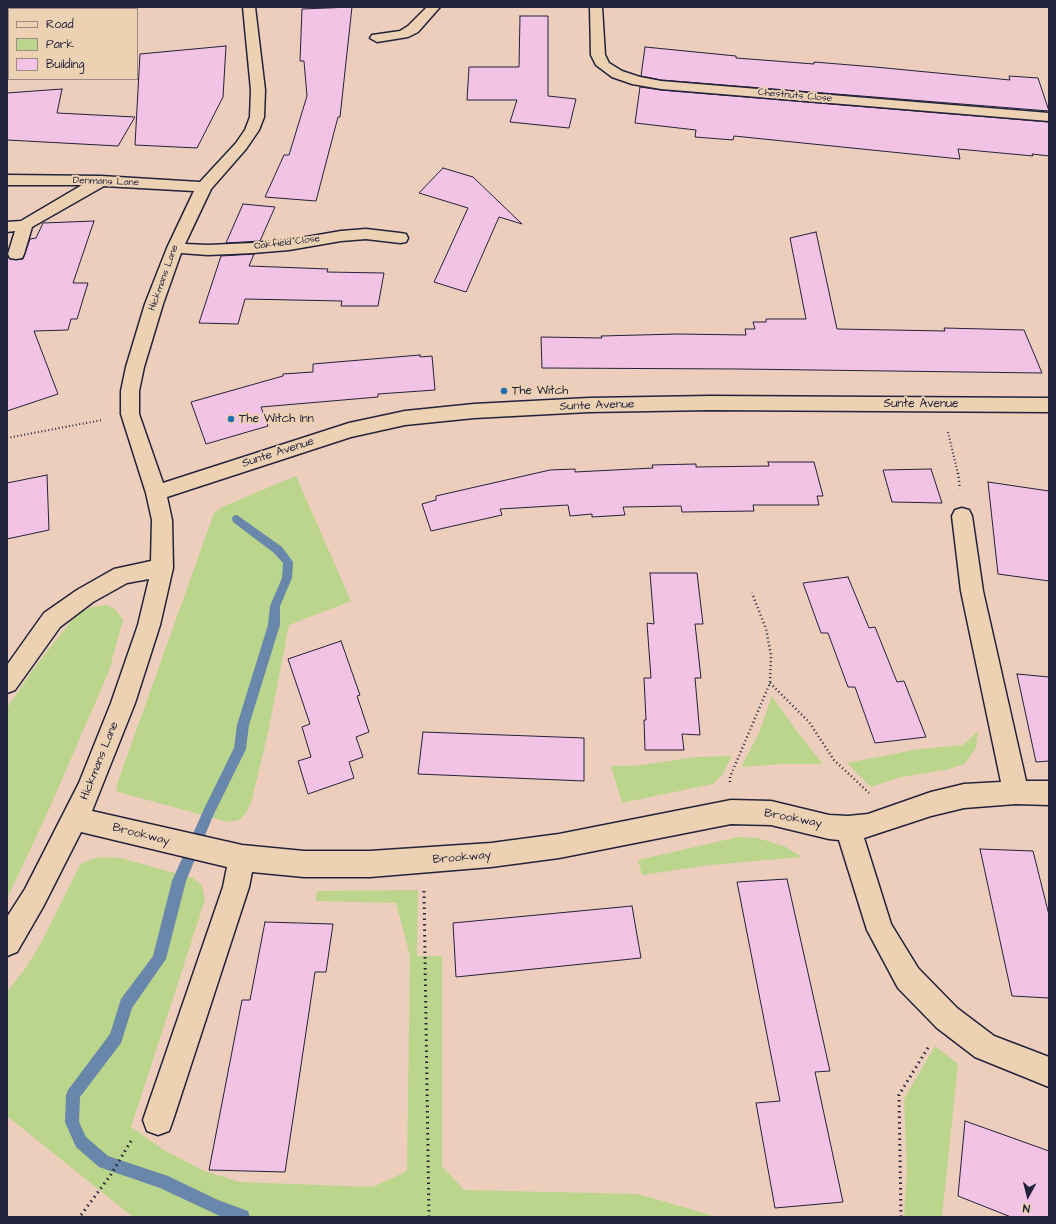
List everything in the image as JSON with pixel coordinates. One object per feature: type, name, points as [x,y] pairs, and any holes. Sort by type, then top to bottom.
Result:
[{"type":"street","name":"Hickmans Lane","points":[[7,942],[34,898],[75,819],[123,703],[149,625],[162,568],[162,520],[156,493],[130,414],[130,391],[135,367],[154,304],[175,248],[204,187],[241,146],[252,130],[257,117],[258,90],[250,7]]},
{"type":"street","points":[[377,38],[403,34],[413,29],[434,7]]},
{"type":"street","name":"Chestnuts Close","points":[[596,7],[598,55],[603,65],[617,74],[637,81],[669,86],[1049,117]]},
{"type":"street","name":"Denmans Lane","points":[[7,180],[101,181],[204,187]]},
{"type":"street","points":[[7,227],[25,225],[101,181]]},
{"type":"street","points":[[16,254],[25,225]]},
{"type":"street","name":"Oakfield Close","points":[[175,248],[208,250],[253,248],[288,245],[341,236],[366,234],[400,238]]},
{"type":"street","name":"Sunte Avenue","points":[[156,493],[349,430],[405,418],[474,411],[710,403],[1049,405]]},
{"type":"street","points":[[962,516],[972,591],[1016,792]]},
{"type":"street","points":[[7,683],[52,620],[85,596],[122,575],[162,568]]},
{"type":"street","name":"Brookway","points":[[75,819],[211,852],[242,858],[304,864],[370,864],[491,855],[559,846],[731,812],[771,813],[829,827],[848,828],[868,826],[896,818],[931,804],[964,796],[1016,792],[1049,793]]},
{"type":"street","points":[[848,828],[880,930],[908,978],[947,1018],[985,1047],[1049,1072]]},
{"type":"street","points":[[158,1120],[236,887],[242,858]]},
{"type":"path","points":[[942,404],[957,468],[962,516]]},
{"type":"path","points":[[7,438],[130,414]]},
{"type":"path","points":[[731,812],[730,777],[770,683],[771,654],[766,629],[752,593]]},
{"type":"path","points":[[770,683],[809,722],[834,760],[896,818]]},
{"type":"path","points":[[425,861],[429,1217]]},
{"type":"path","points":[[901,1217],[898,1095],[947,1018]]},
{"type":"path","points":[[81,1215],[110,1176],[124,1151]]},
{"type":"green space","points":[[296,476],[351,601],[289,625],[268,732],[252,800],[246,813],[239,820],[228,822],[118,792],[116,787],[214,513],[222,507]]},
{"type":"green space","points":[[107,605],[116,610],[123,620],[109,671],[50,807],[7,899],[7,708],[34,668],[76,615],[91,607]]},
{"type":"green space","points":[[772,696],[795,729],[823,764],[783,764],[741,767],[759,733]]},
{"type":"green space","points":[[978,731],[976,748],[965,764],[949,769],[898,778],[871,787],[847,763],[919,749],[963,745]]},
{"type":"green space","points":[[732,756],[722,775],[713,784],[622,803],[611,766],[634,766],[696,757]]},
{"type":"green space","points":[[738,837],[757,838],[784,846],[802,857],[710,865],[642,875],[638,860]]},
{"type":"green space","points":[[100,857],[120,858],[193,878],[202,886],[205,900],[131,1127],[164,1150],[204,1171],[240,1182],[373,1187],[407,1171],[410,956],[396,903],[316,901],[317,891],[418,890],[417,956],[442,956],[442,1166],[464,1190],[638,1194],[718,1217],[133,1217],[7,1116],[7,992],[25,969],[41,943],[80,865],[86,861]]},
{"type":"green space","points":[[935,1046],[958,1064],[942,1217],[904,1217],[907,1171],[904,1099]]},
{"type":"building","points":[[352,7],[340,117],[338,117],[316,201],[265,197],[284,155],[289,155],[307,96],[304,61],[300,61],[302,9]]},
{"type":"building","points":[[520,16],[548,16],[548,96],[576,99],[569,128],[510,122],[517,100],[467,100],[469,67],[519,67]]},
{"type":"building","points":[[226,46],[223,97],[197,148],[135,145],[140,54]]},
{"type":"building","points":[[645,47],[736,56],[736,58],[814,64],[814,62],[1010,80],[1009,76],[1038,78],[1049,111],[661,80],[641,76]]},
{"type":"building","points":[[640,87],[1049,122],[1049,156],[1032,154],[1033,156],[958,149],[960,159],[734,136],[733,140],[695,137],[696,130],[635,123]]},
{"type":"building","points":[[62,89],[57,113],[135,117],[118,146],[7,140],[7,93]]},
{"type":"building","points":[[443,168],[473,177],[522,224],[499,217],[466,292],[434,282],[468,208],[419,193]]},
{"type":"building","points":[[243,204],[275,207],[260,241],[226,243]]},
{"type":"building","points":[[94,221],[73,283],[88,283],[77,319],[71,319],[68,330],[34,331],[58,394],[7,411],[7,255],[10,259],[23,259],[30,239],[36,238],[43,223]]},
{"type":"building","points":[[816,232],[837,329],[945,331],[944,328],[1024,330],[1042,373],[542,368],[541,337],[602,338],[601,336],[677,334],[746,335],[745,329],[755,329],[753,322],[766,322],[766,319],[806,319],[790,238]]},
{"type":"building","points":[[254,254],[249,266],[328,269],[327,272],[384,273],[378,306],[341,306],[342,301],[245,299],[238,324],[199,323],[221,256]]},
{"type":"building","points":[[420,355],[420,357],[432,356],[435,390],[378,394],[378,397],[261,407],[268,426],[206,444],[191,402],[283,376],[283,374],[313,372],[313,364]]},
{"type":"building","points":[[768,462],[814,462],[823,496],[817,496],[819,505],[753,505],[754,511],[682,512],[681,506],[623,507],[625,515],[592,517],[592,514],[570,516],[568,505],[500,509],[502,515],[431,531],[422,504],[436,500],[436,496],[550,470],[575,469],[575,472],[653,468],[652,465],[696,464],[696,467],[769,466]]},
{"type":"building","points":[[931,469],[942,503],[892,502],[883,470]]},
{"type":"building","points":[[47,475],[49,530],[7,539],[7,483]]},
{"type":"building","points":[[988,482],[1049,491],[1049,581],[998,574]]},
{"type":"building","points":[[650,573],[697,573],[703,624],[695,624],[701,678],[695,678],[700,735],[682,734],[684,750],[645,750],[644,720],[646,720],[644,678],[651,678],[647,623],[654,624]]},
{"type":"building","points":[[848,577],[869,628],[875,627],[897,682],[904,681],[926,737],[875,743],[855,687],[848,687],[828,633],[821,633],[803,583]]},
{"type":"building","points":[[341,641],[360,695],[357,696],[369,732],[356,737],[363,757],[349,762],[354,778],[308,794],[298,761],[311,757],[302,727],[310,724],[288,659]]},
{"type":"building","points":[[1017,674],[1049,677],[1049,761],[1036,762]]},
{"type":"building","points":[[423,732],[584,738],[584,781],[418,774]]},
{"type":"building","points":[[980,849],[1033,851],[1049,915],[1049,998],[1012,996]]},
{"type":"building","points":[[787,879],[830,1071],[815,1072],[843,1202],[775,1208],[756,1103],[780,1101],[737,882]]},
{"type":"building","points":[[632,906],[641,958],[456,977],[453,923]]},
{"type":"building","points":[[265,922],[333,924],[326,972],[315,972],[285,1172],[209,1170],[242,1000],[250,1000]]},
{"type":"building","points":[[965,1121],[1049,1151],[1049,1217],[1011,1217],[958,1196]]},
{"type":"waterway","points":[[237,519],[278,550],[288,562],[287,578],[280,591],[275,606],[274,625],[243,725],[240,749],[208,813],[179,881],[159,959],[126,1004],[116,1038],[73,1095],[72,1122],[81,1142],[104,1162],[163,1181],[214,1206],[242,1217]]},
{"type":"place","name":"The Witch","points":[[504,391]]},
{"type":"place","name":"The Witch Inn","points":[[231,419]]}]
